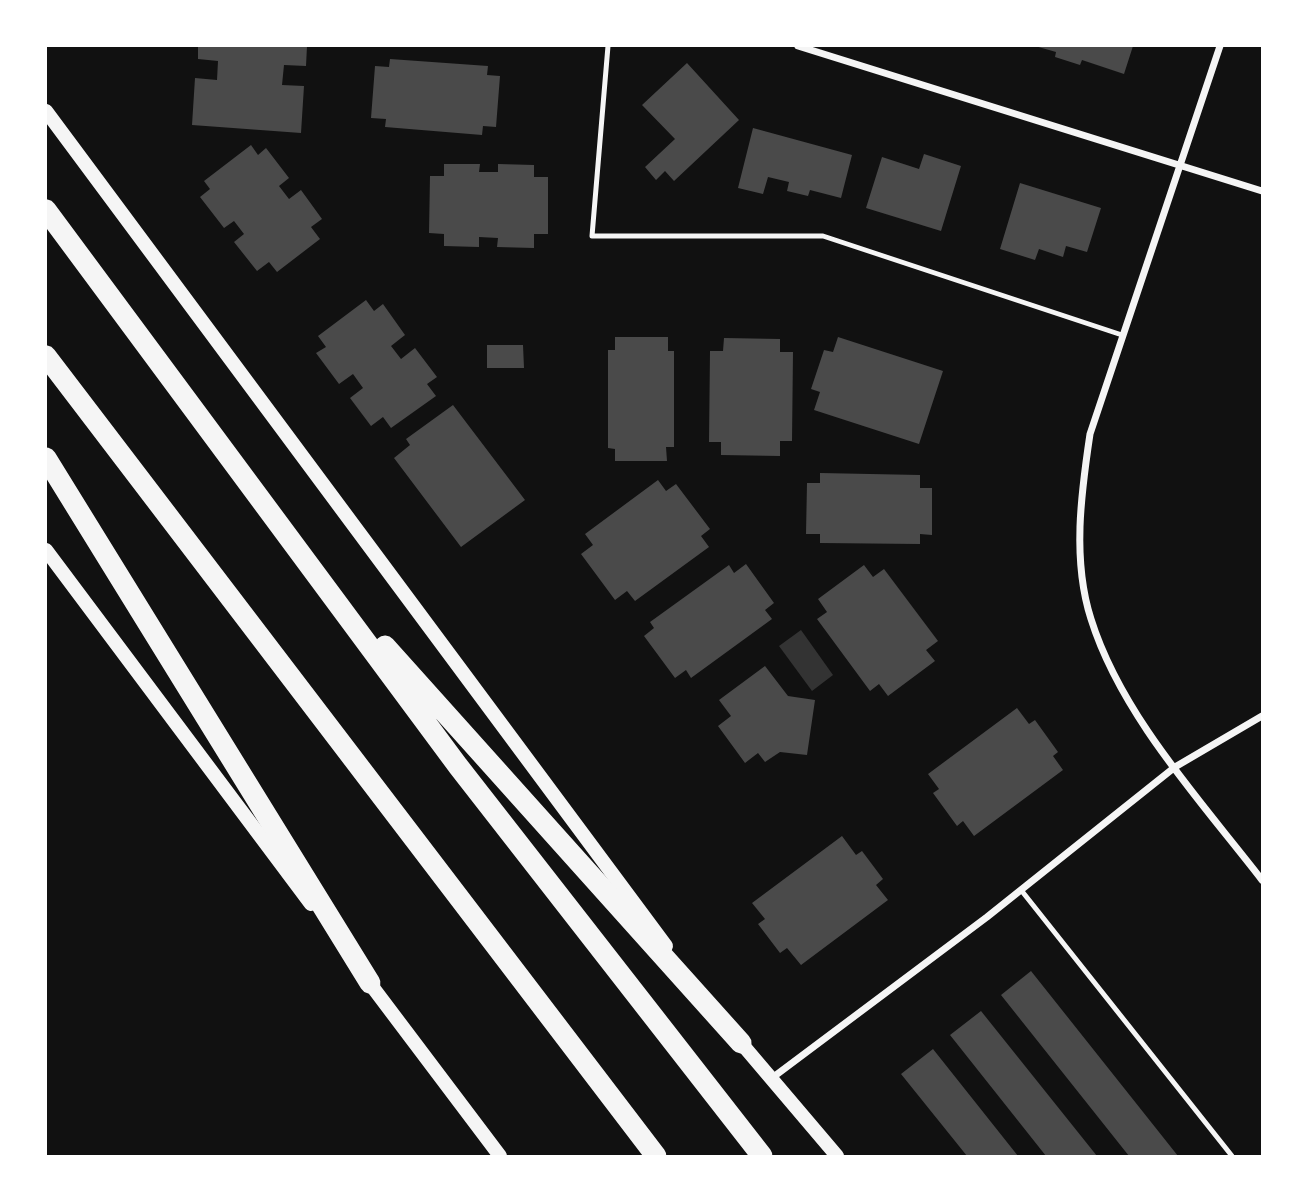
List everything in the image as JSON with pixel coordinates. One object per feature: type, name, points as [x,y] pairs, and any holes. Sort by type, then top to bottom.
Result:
[{"type":"highway","points":[[46,210],[458,766],[762,1157]]},
{"type":"highway","points":[[46,356],[656,1157]]},
{"type":"highway","points":[[46,458],[370,983]]},
{"type":"highway","points":[[296,547],[741,1043]]},
{"type":"main road","points":[[46,111],[576,829],[741,1043],[837,1157]]},
{"type":"main road","points":[[46,550],[500,1157]]},
{"type":"street","points":[[798,46],[1262,191]]},
{"type":"street","points":[[1220,46],[1090,434],[1080,497],[1082,558],[1090,617],[1116,682],[1175,767],[1262,880]]},
{"type":"street","points":[[772,1078],[1021,890],[1175,767],[1262,716]]},
{"type":"street","points":[[487,1141],[489,1157]]},
{"type":"lane","points":[[607,46],[592,236],[823,236],[1122,335]]},
{"type":"lane","points":[[1021,890],[1232,1157]]},
{"type":"shaded area","points":[[801,630],[833,675],[812,691],[779,646]]},
{"type":"building","points":[[198,46],[307,46],[306,66],[284,65],[282,85],[304,86],[301,133],[192,125],[195,78],[217,80],[218,61],[198,59]]},
{"type":"building","points":[[1035,46],[1133,46],[1124,74],[1082,60],[1080,65],[1055,57],[1056,52]]},
{"type":"building","points":[[390,59],[488,66],[487,75],[500,76],[496,127],[483,126],[482,135],[385,127],[386,119],[371,118],[375,66],[389,67]]},
{"type":"building","points":[[687,63],[739,120],[674,181],[665,171],[656,180],[645,167],[675,139],[642,105]]},
{"type":"building","points":[[753,128],[852,155],[841,198],[810,190],[808,196],[787,191],[789,182],[768,177],[763,194],[738,188]]},
{"type":"building","points":[[251,145],[258,155],[266,148],[289,178],[279,186],[289,199],[301,190],[322,219],[311,227],[320,239],[277,272],[269,262],[257,271],[234,242],[244,234],[234,221],[224,228],[200,197],[210,189],[204,181]]},
{"type":"building","points":[[924,154],[961,166],[941,231],[866,208],[882,157],[919,169]]},
{"type":"building","points":[[444,164],[480,164],[479,172],[498,172],[498,164],[534,165],[534,177],[548,177],[548,234],[534,234],[534,248],[497,247],[498,238],[479,237],[479,247],[444,246],[444,234],[429,233],[430,176],[444,176]]},
{"type":"building","points":[[1020,183],[1101,208],[1087,252],[1066,246],[1063,257],[1039,249],[1035,260],[1000,249]]},
{"type":"building","points":[[366,300],[374,311],[383,304],[405,335],[391,346],[401,359],[415,348],[437,377],[427,384],[436,396],[391,428],[383,417],[371,426],[350,398],[363,388],[353,374],[339,384],[316,353],[326,347],[318,336]]},
{"type":"building","points":[[615,337],[668,337],[668,351],[674,351],[674,447],[666,447],[667,461],[615,461],[615,449],[608,448],[608,350],[615,350]]},
{"type":"building","points":[[838,337],[943,371],[919,444],[814,410],[820,392],[811,389],[824,350],[833,352]]},
{"type":"building","points":[[724,338],[780,339],[780,352],[793,352],[792,441],[780,441],[780,456],[721,455],[721,442],[709,442],[710,351],[723,351]]},
{"type":"building","points":[[487,345],[523,345],[524,368],[487,368]]},
{"type":"building","points":[[453,405],[525,500],[461,547],[394,458],[410,445],[406,439]]},
{"type":"building","points":[[820,473],[920,475],[920,488],[932,488],[932,535],[920,534],[920,544],[820,543],[820,534],[806,534],[807,483],[820,483]]},
{"type":"building","points":[[658,480],[666,491],[676,484],[710,529],[701,536],[709,547],[635,601],[627,591],[615,600],[581,554],[593,545],[585,534]]},
{"type":"building","points":[[746,564],[774,603],[765,610],[772,619],[691,678],[686,670],[675,678],[644,636],[654,628],[650,622],[729,565],[734,573]]},
{"type":"building","points":[[864,565],[873,577],[884,569],[938,641],[926,650],[935,661],[888,696],[879,684],[870,691],[817,619],[827,612],[818,599]]},
{"type":"building","points":[[765,666],[788,696],[815,700],[807,755],[780,752],[765,762],[758,753],[745,763],[718,726],[731,716],[719,700]]},
{"type":"building","points":[[1017,708],[1029,724],[1035,720],[1058,752],[1053,756],[1063,770],[974,836],[963,821],[957,826],[933,793],[939,789],[928,774]]},
{"type":"building","points":[[842,836],[856,855],[862,851],[883,879],[876,885],[888,900],[801,965],[787,948],[780,953],[758,924],[765,919],[752,903]]},
{"type":"building","points":[[1031,971],[1178,1156],[1129,1156],[1001,995]]},
{"type":"building","points":[[981,1011],[1097,1156],[1046,1156],[950,1035]]},
{"type":"building","points":[[933,1049],[1018,1156],[967,1156],[901,1074]]}]
